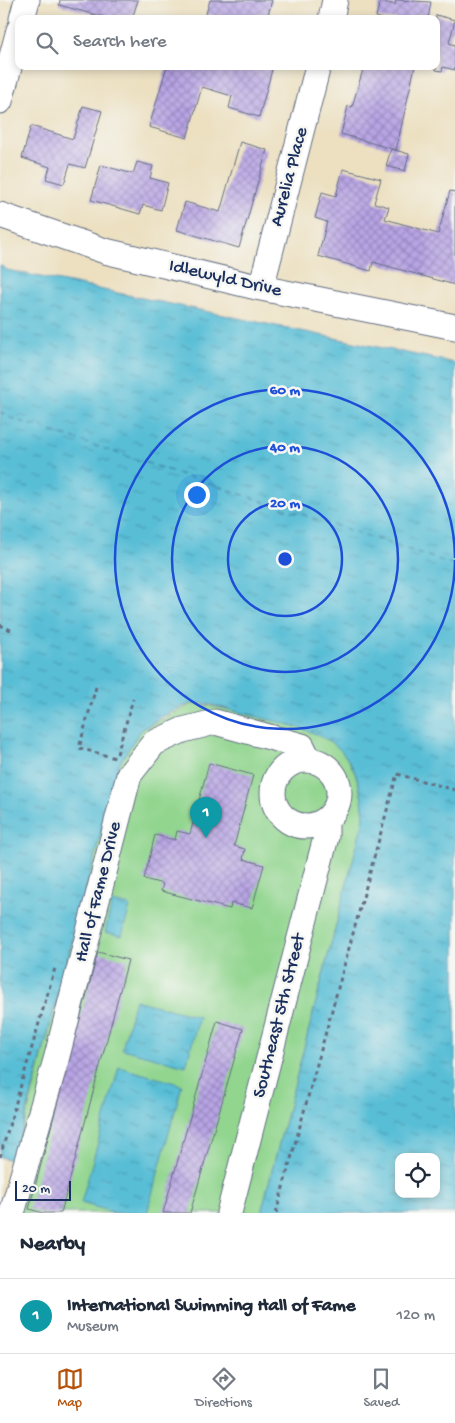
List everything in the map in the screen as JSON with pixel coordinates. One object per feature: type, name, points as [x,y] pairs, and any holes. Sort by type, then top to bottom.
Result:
[{"type":"street","points":[[23,15],[27,0]]},
{"type":"street","points":[[332,15],[336,0]]},
{"type":"street","points":[[0,101],[15,45]]},
{"type":"street","name":"Aurelia Place","points":[[261,288],[317,70]]},
{"type":"street","name":"Idlewyld Drive","points":[[0,215],[105,251],[261,288],[455,327]]},
{"type":"street","name":"Hall of Fame Drive","points":[[12,1213],[56,1060],[129,775],[154,743],[183,730],[215,722],[302,746],[309,760]]},
{"type":"street","points":[[309,760],[293,762],[284,768],[277,776],[273,798],[277,809],[284,818],[294,824],[316,825],[326,819]]},
{"type":"street","name":"Southeast 5th Street","points":[[229,1213],[326,837],[326,819],[334,811],[340,790],[337,780],[324,764],[309,760]]},
{"type":"path","points":[[0,625],[13,631]]},
{"type":"path","points":[[96,687],[79,748],[116,758]]},
{"type":"path","points":[[276,1213],[397,774],[455,790]]},
{"type":"green space","points":[[192,704],[220,708],[299,726],[328,739],[338,747],[352,768],[361,792],[363,805],[364,818],[261,1213],[1,1213],[119,764],[141,730]]},
{"type":"water","points":[[0,265],[7,270],[455,363],[455,1213],[261,1213],[364,818],[360,790],[353,769],[343,753],[329,741],[293,726],[203,703],[185,706],[144,728],[119,764],[14,1161],[0,1157]]},
{"type":"water","points":[[112,902],[130,906],[122,936],[105,932]]},
{"type":"water","points":[[135,1000],[199,1017],[186,1066],[122,1049]]},
{"type":"water","points":[[119,1067],[182,1085],[147,1213],[116,1213],[81,1203]]},
{"type":"building","points":[[60,0],[138,0],[133,15],[96,15],[59,5]]},
{"type":"building","points":[[210,0],[272,0],[268,15],[206,14]]},
{"type":"building","points":[[396,0],[431,2],[429,15],[376,15],[380,1],[395,5]]},
{"type":"building","points":[[440,16],[455,20],[449,43],[455,45],[455,70],[443,67],[442,71],[436,70],[440,70]]},
{"type":"building","points":[[166,70],[272,70],[259,117],[229,108],[232,96],[202,87],[187,138],[149,127]]},
{"type":"building","points":[[363,70],[414,70],[396,150],[341,134],[348,106],[352,107]]},
{"type":"building","points":[[83,106],[102,111],[85,168],[70,164],[64,184],[46,179],[50,167],[22,158],[31,126],[73,139]]},
{"type":"building","points":[[240,142],[267,150],[239,248],[177,230],[185,202],[220,212]]},
{"type":"building","points":[[391,149],[409,154],[405,171],[386,166]]},
{"type":"building","points":[[137,162],[153,166],[150,178],[168,183],[161,210],[143,205],[140,214],[91,200],[101,165],[133,174]]},
{"type":"building","points":[[343,169],[381,179],[374,203],[389,207],[385,219],[438,234],[450,191],[455,192],[455,285],[373,262],[371,271],[318,256],[327,222],[315,218],[322,192],[336,196]]},
{"type":"building","points":[[209,763],[253,775],[234,846],[245,849],[243,859],[264,865],[252,908],[231,903],[230,909],[161,891],[163,884],[144,879],[155,835],[175,840],[177,831],[190,834]]},
{"type":"building","points":[[98,952],[128,960],[61,1213],[43,1213],[29,1209]]},
{"type":"building","points":[[217,1021],[243,1029],[190,1213],[163,1213]]},
{"type":"ferry route","points":[[0,412],[11,418],[455,565]]},
{"type":"place","name":"International Swimming Hall of Fame","points":[[206,838]]}]
